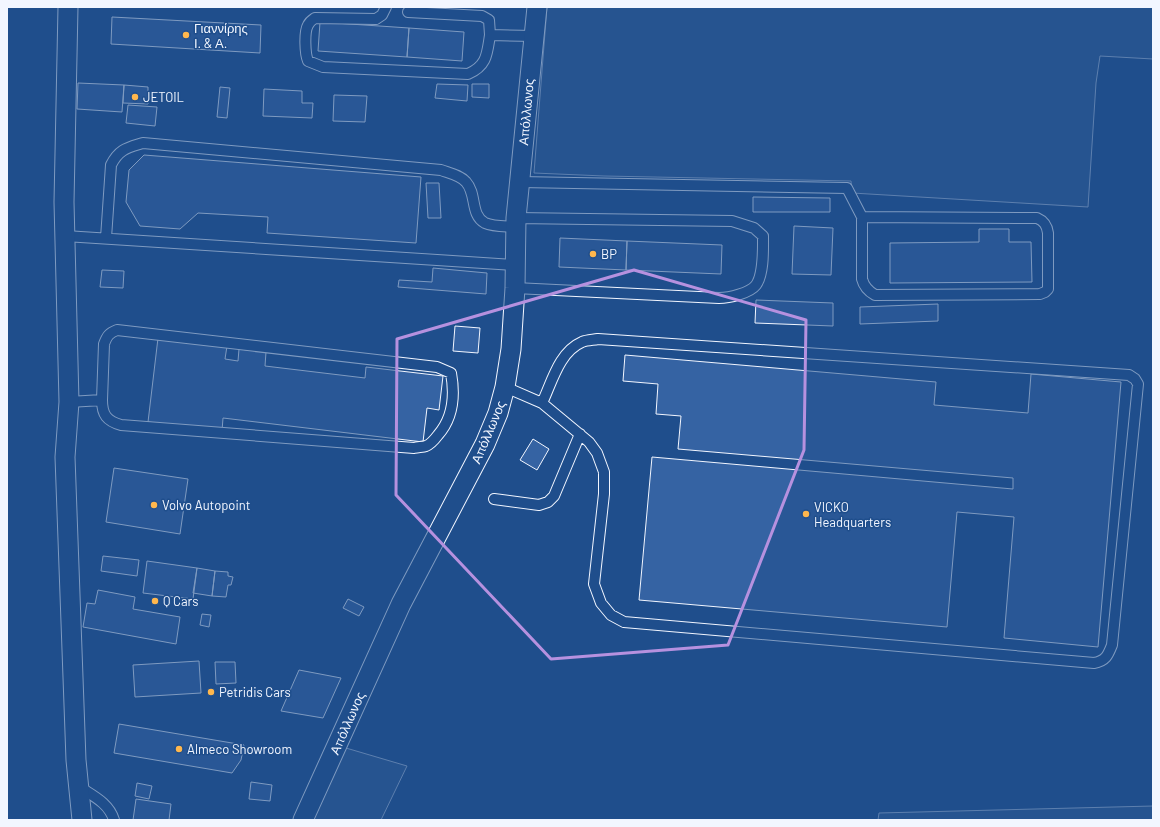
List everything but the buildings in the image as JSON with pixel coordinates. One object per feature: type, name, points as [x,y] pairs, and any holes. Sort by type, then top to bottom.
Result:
[{"type":"street","points":[[68,7],[64,202],[68,402],[65,465],[76,760],[82,820]]},
{"type":"street","name":"Απόλλωνος","points":[[304,820],[401,604],[485,444],[498,413],[506,388],[511,349],[515,288],[516,223],[537,7]]},
{"type":"lane","points":[[386,7],[382,15],[376,19],[315,18],[310,21],[306,34],[306,55],[308,61],[323,67],[468,74],[480,68],[488,53],[490,35],[489,20],[486,17],[460,11],[408,12]]},
{"type":"lane","points":[[490,35],[534,36]]},
{"type":"lane","points":[[106,238],[111,165],[117,154],[129,147],[143,143],[441,170],[466,181],[472,191],[477,215],[488,224],[732,221],[754,228],[763,236],[762,268],[756,286],[730,298],[515,288]]},
{"type":"lane","points":[[520,182],[847,188],[862,217],[862,279],[864,286],[869,292],[875,295],[1040,294],[1048,289],[1048,228],[1042,220],[1037,218],[862,217]]},
{"type":"lane","points":[[65,236],[515,265]]},
{"type":"lane","points":[[117,330],[437,367],[452,374],[453,381],[452,403],[449,418],[445,427],[432,442],[426,446],[414,448],[121,425],[112,422],[105,415],[102,410],[102,400],[104,344],[107,336],[111,332],[117,330]]},
{"type":"lane","points":[[506,388],[542,403],[589,442],[597,454],[604,472],[604,494],[594,584],[601,603],[612,615],[624,622],[1094,663],[1102,662],[1112,645],[1138,384],[1135,379],[1129,375],[598,339],[583,341],[563,358],[542,403]]},
{"type":"lane","points":[[68,402],[102,400]]},
{"type":"lane","points":[[494,499],[539,505],[548,502],[554,496],[580,434]]},
{"type":"lane","points":[[78,786],[105,804],[110,809],[114,820]]},
{"type":"highlighted area","points":[[634,270],[806,320],[804,450],[728,645],[551,659],[396,495],[397,339]]},
{"type":"shaded area","points":[[547,7],[1153,7],[1153,59],[1100,56],[1096,83],[1088,207],[852,193],[851,181],[604,176],[534,173]]},
{"type":"shaded area","points":[[346,748],[407,766],[381,820],[312,820]]},
{"type":"shaded area","points":[[1153,806],[1153,820],[878,820],[879,813]]},
{"type":"place","name":"Γιαννίρης Ι. & Α.","points":[[186,35]]},
{"type":"place","name":"JETOIL","points":[[135,97]]},
{"type":"place","name":"BP","points":[[593,254]]},
{"type":"place","name":"Volvo Autopoint","points":[[154,505]]},
{"type":"place","name":"VICKO Headquarters","points":[[806,514]]},
{"type":"place","name":"Q Cars","points":[[155,601]]},
{"type":"place","name":"Petridis Cars","points":[[211,692]]},
{"type":"place","name":"Almeco Showroom","points":[[179,749]]}]
